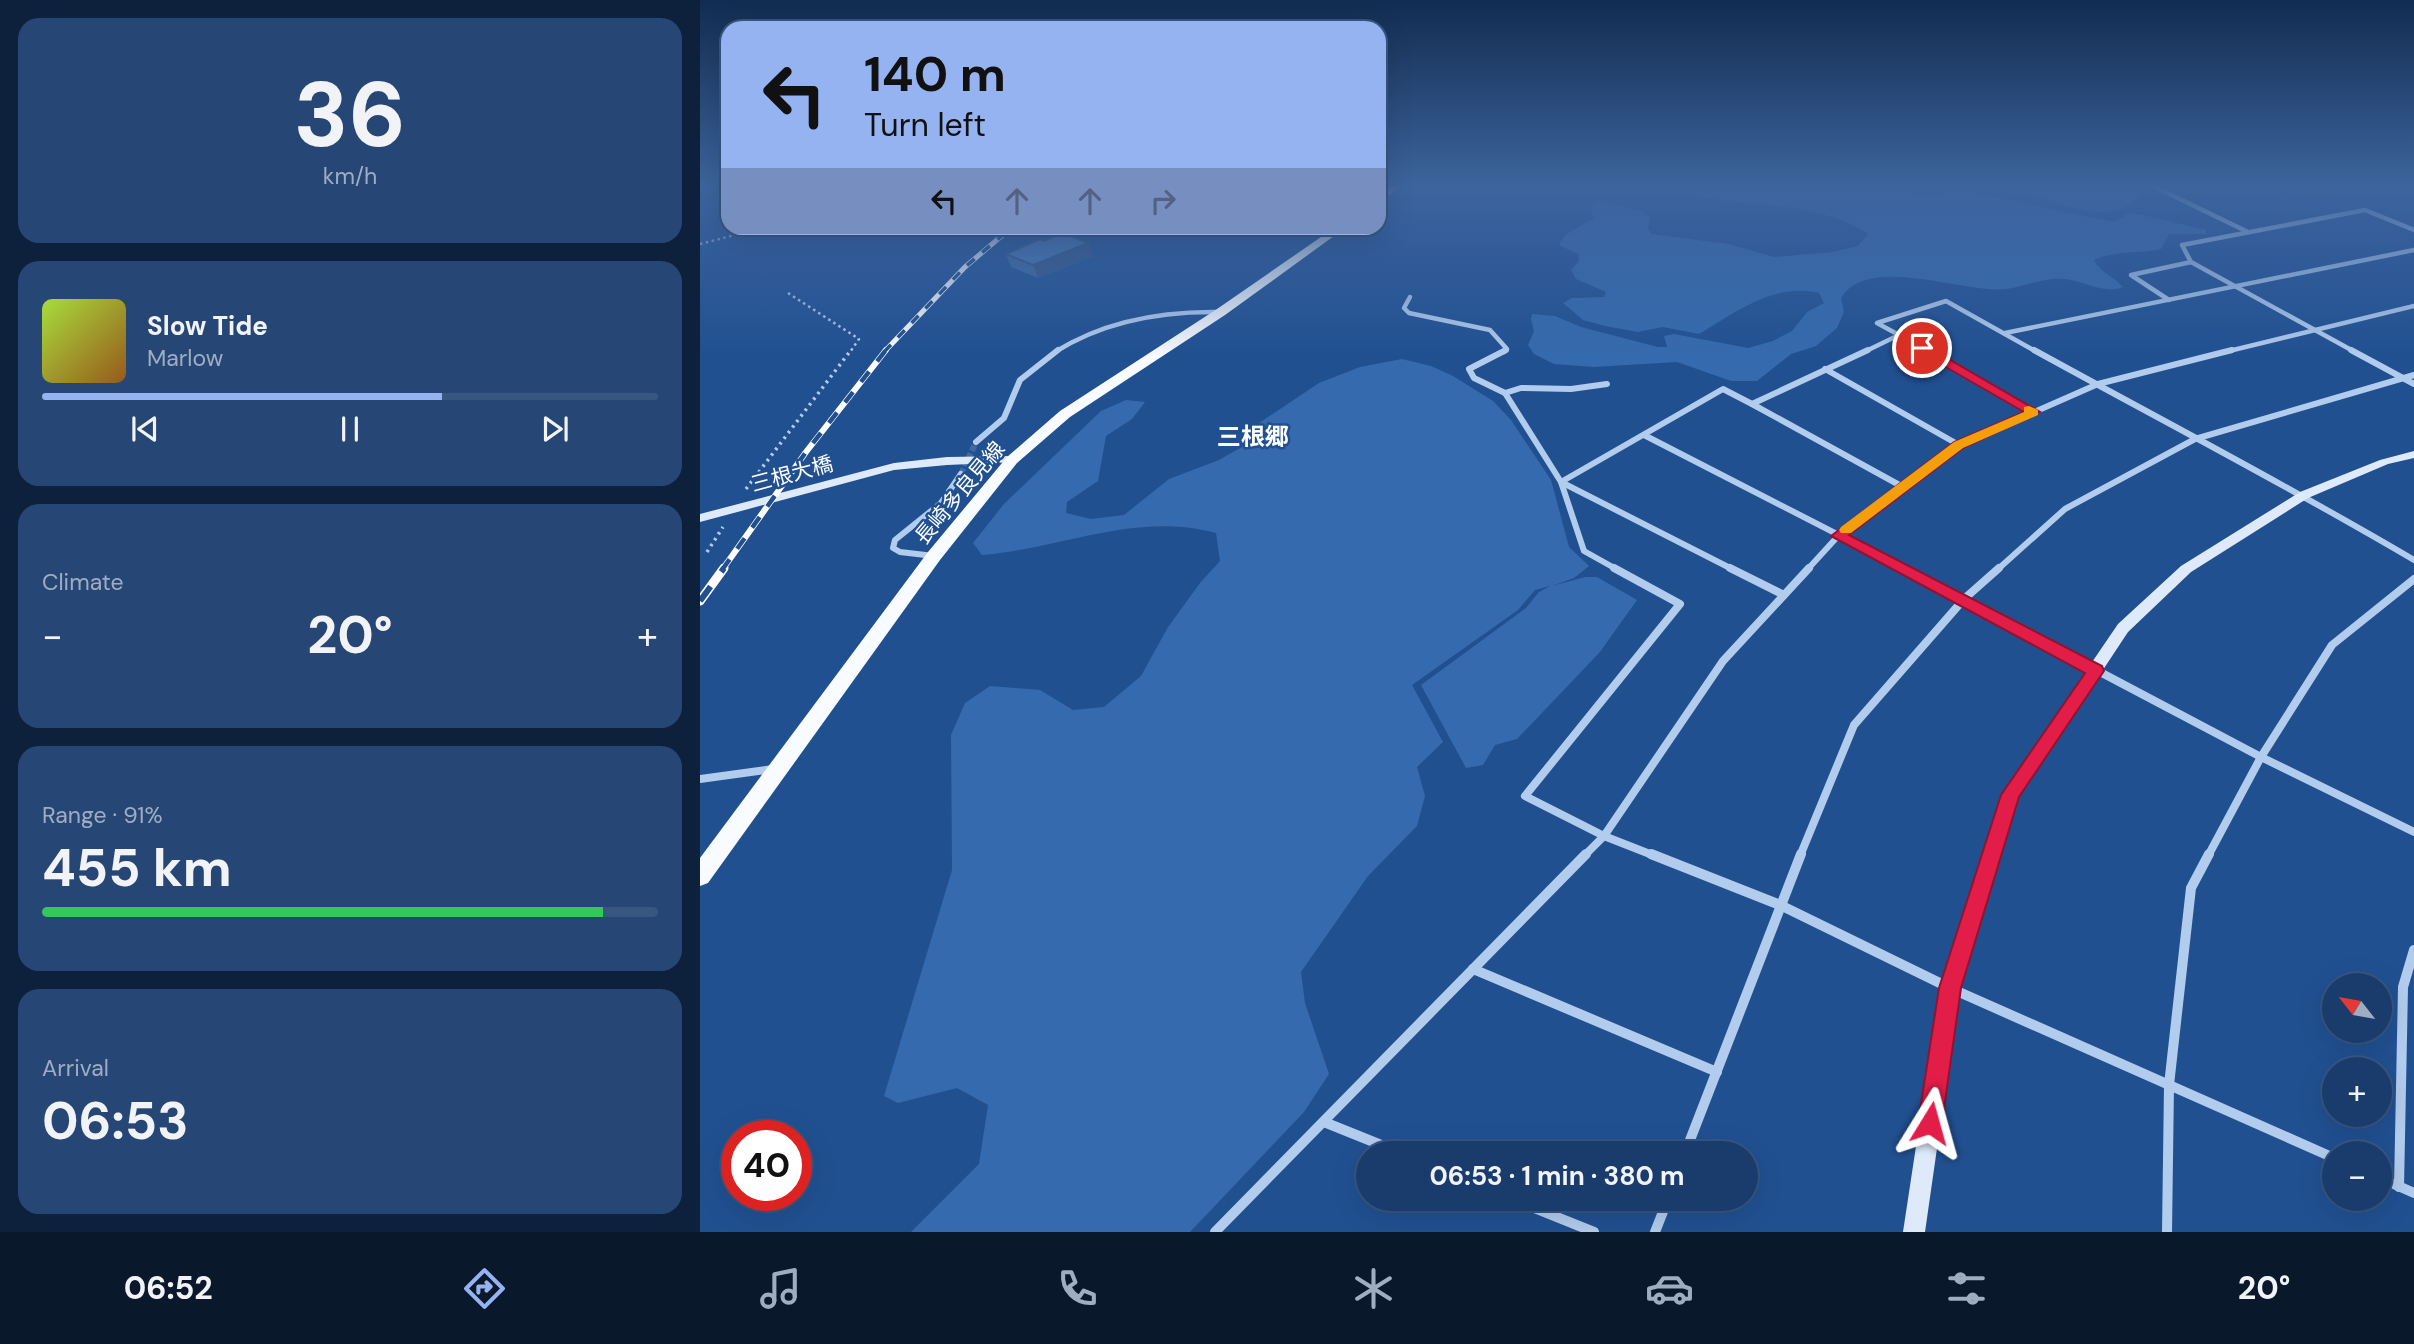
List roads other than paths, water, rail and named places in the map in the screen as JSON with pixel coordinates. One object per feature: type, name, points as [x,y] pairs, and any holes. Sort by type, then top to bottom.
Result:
[{"type":"main road","name":"長崎多良見線","points":[[700,876],[934,556],[1012,460],[1065,414],[1221,312],[1319,242]]},
{"type":"street","points":[[2196,242],[2182,245],[2191,262],[2414,384]]},
{"type":"street","points":[[2004,333],[2414,250]]},
{"type":"street","points":[[2169,300],[2131,275],[2191,262]]},
{"type":"street","points":[[1410,297],[1404,308],[1409,313],[1490,330],[1507,349],[1469,369],[1474,378],[1505,393],[1561,482],[1584,551],[1680,604],[1525,796],[1604,835],[1780,905],[1950,988],[2322,1153]]},
{"type":"street","points":[[2034,412],[1877,323],[1946,301],[2195,439],[2304,495],[2414,560]]},
{"type":"street","points":[[1216,1232],[1604,835],[1723,661],[1839,536],[1959,445],[2098,384],[2414,306]]},
{"type":"street","points":[[976,442],[1000,425],[1008,412],[1012,390],[1026,373],[1088,334],[1139,318],[1170,312],[1221,312]]},
{"type":"street","points":[[1752,404],[1899,335]]},
{"type":"street","points":[[1825,369],[1959,445]]},
{"type":"street","points":[[1690,1141],[1780,905],[1854,725],[1964,599],[2065,509],[2195,439],[2414,375]]},
{"type":"street","points":[[1505,393],[1521,388],[1571,389],[1607,384]]},
{"type":"street","points":[[1561,482],[1723,390],[1903,487]]},
{"type":"street","points":[[1644,435],[1964,599],[2261,757],[2414,832]]},
{"type":"street","points":[[1914,1232],[1950,988],[2011,795],[2123,628],[2186,569],[2304,495],[2384,462],[2414,454]]},
{"type":"street","name":"三根大橋","points":[[700,518],[894,467],[947,461],[1012,460]]},
{"type":"street","points":[[934,556],[900,552],[893,548],[895,540],[953,492],[961,474]]},
{"type":"street","points":[[1561,482],[1784,595]]},
{"type":"street","points":[[2166,1232],[2169,1085],[2191,888],[2261,757],[2332,645],[2414,579]]},
{"type":"street","points":[[700,779],[777,769]]},
{"type":"street","points":[[2399,1187],[2403,987],[2414,950]]},
{"type":"street","points":[[1473,969],[1717,1072]]},
{"type":"street","points":[[1324,1122],[1371,1141]]},
{"type":"street","points":[[2392,1184],[2414,1193]]},
{"type":"street","points":[[1542,1211],[1594,1232]]},
{"type":"street","points":[[1655,1232],[1663,1211]]},
{"type":"tunnel","points":[[961,474],[976,442]]},
{"type":"railway","points":[[884,352],[965,267],[994,242]]},
{"type":"railway","points":[[722,570],[806,452],[886,350]]},
{"type":"railway","points":[[700,601],[724,568]]},
{"type":"district","name":"三根郷","points":[[1253,436]]}]
